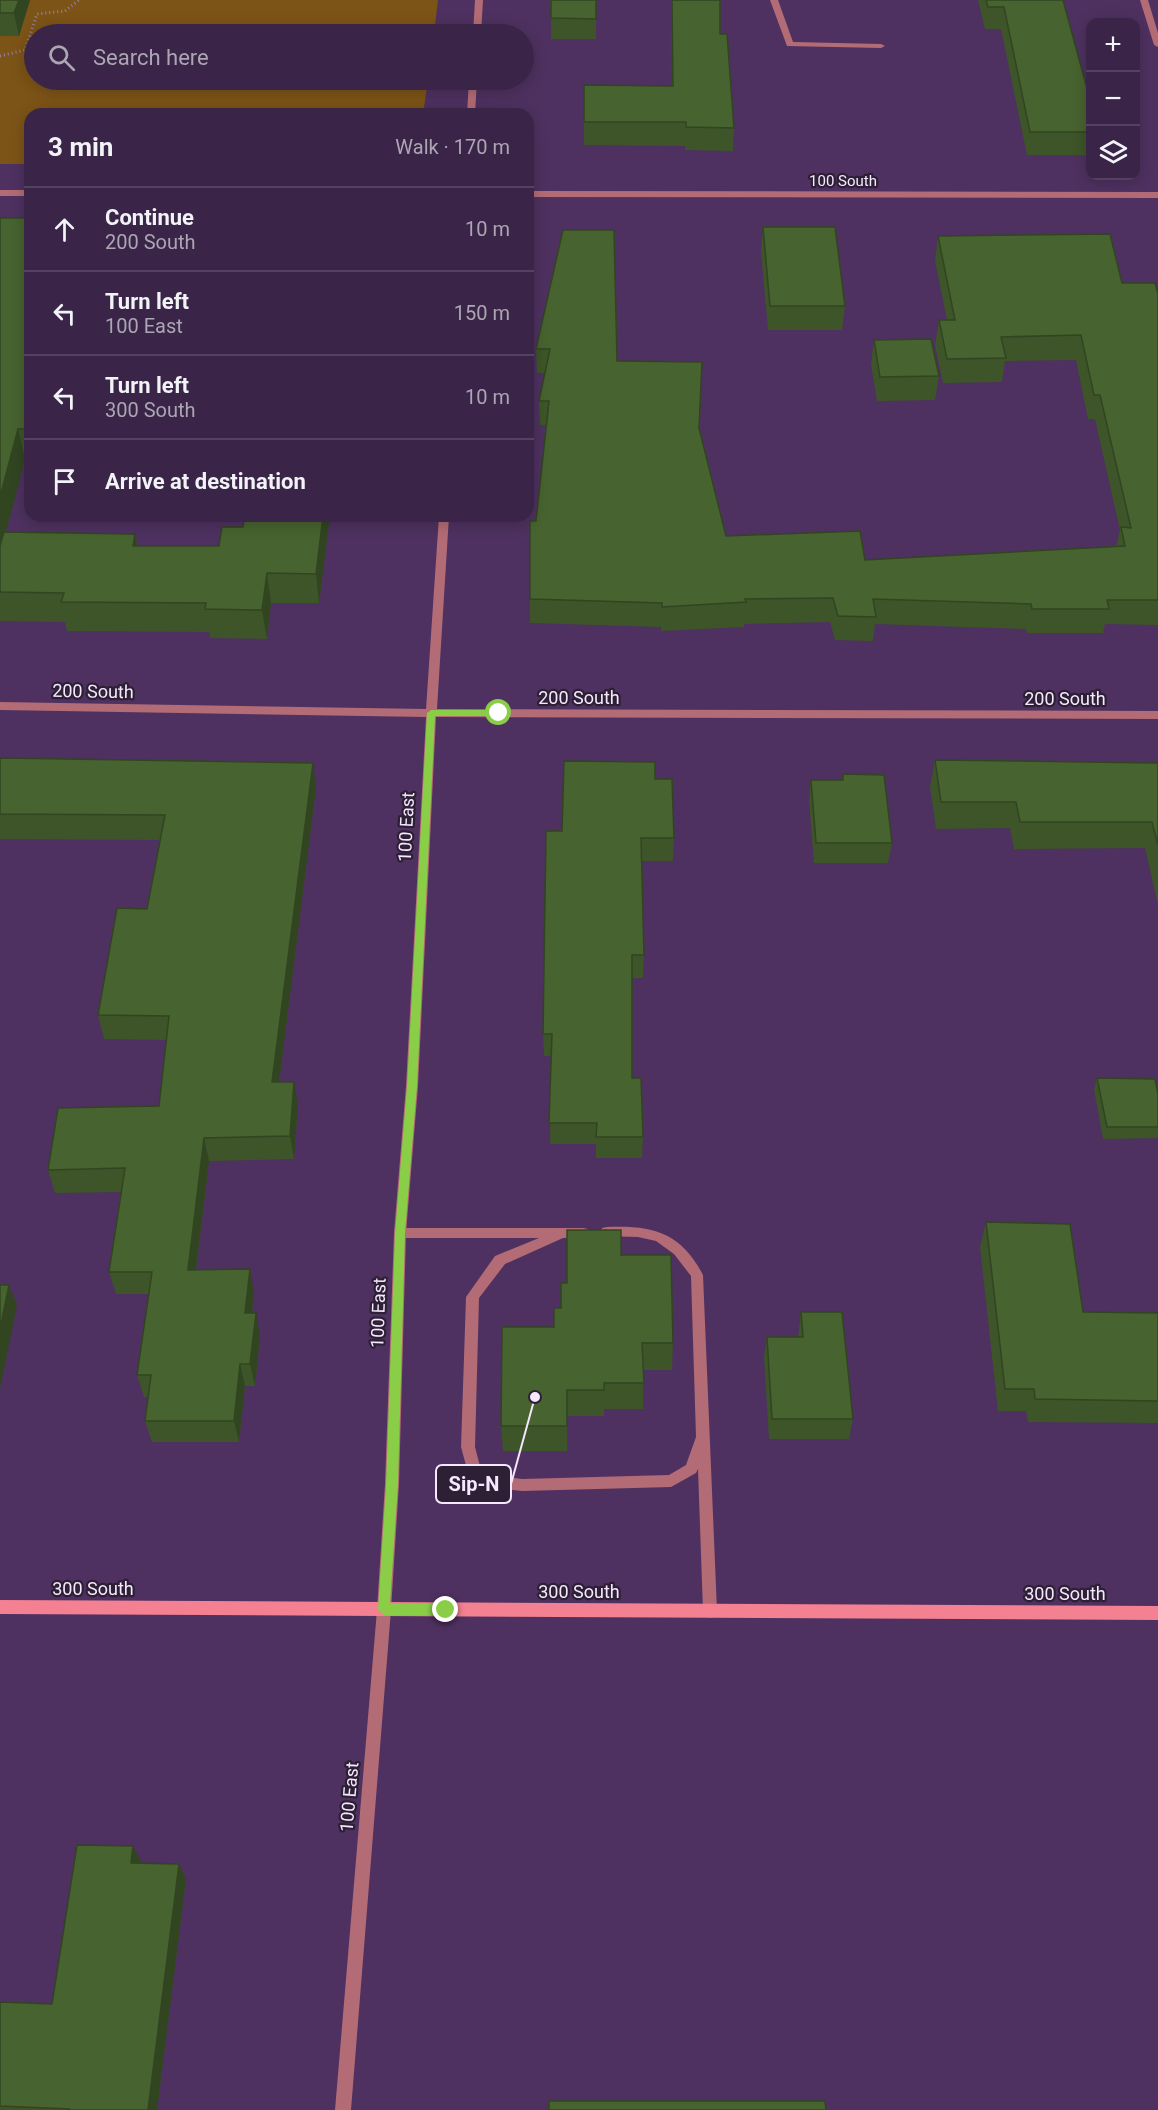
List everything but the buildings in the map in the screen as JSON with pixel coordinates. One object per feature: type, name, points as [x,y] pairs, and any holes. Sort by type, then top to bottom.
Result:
[{"type":"main road","name":"300 South","points":[[0,1607],[1158,1613]]},
{"type":"street","points":[[478,24],[479,0]]},
{"type":"street","points":[[774,0],[790,44],[881,46]]},
{"type":"street","points":[[1144,0],[1158,45]]},
{"type":"street","points":[[472,108],[473,90]]},
{"type":"street","points":[[0,193],[24,193]]},
{"type":"street","name":"100 South","points":[[534,194],[1158,195]]},
{"type":"street","name":"100 East","points":[[343,2110],[384,1610],[392,1484],[400,1233],[412,1086],[431,713],[444,522]]},
{"type":"street","name":"200 South","points":[[0,706],[431,713],[1158,715]]},
{"type":"street","points":[[400,1233],[564,1233],[636,1230],[660,1236],[680,1248],[698,1275],[710,1611]]},
{"type":"street","points":[[564,1233],[500,1260],[473,1297],[468,1447],[477,1480],[522,1485],[671,1481],[691,1469],[704,1433]]},
{"type":"path","points":[[34,24],[37,14],[63,14],[74,8],[79,0]]},
{"type":"path","points":[[0,56],[24,50]]},
{"type":"shaded area","points":[[0,0],[438,0],[435,24],[24,24],[24,90],[427,90],[424,108],[24,108],[24,164],[0,164]]},
{"type":"place","name":"Sip-N","points":[[535,1397]]},
{"type":"route","points":[[446,1610],[384,1610],[392,1484],[400,1233],[412,1086],[431,713],[499,713]]}]
